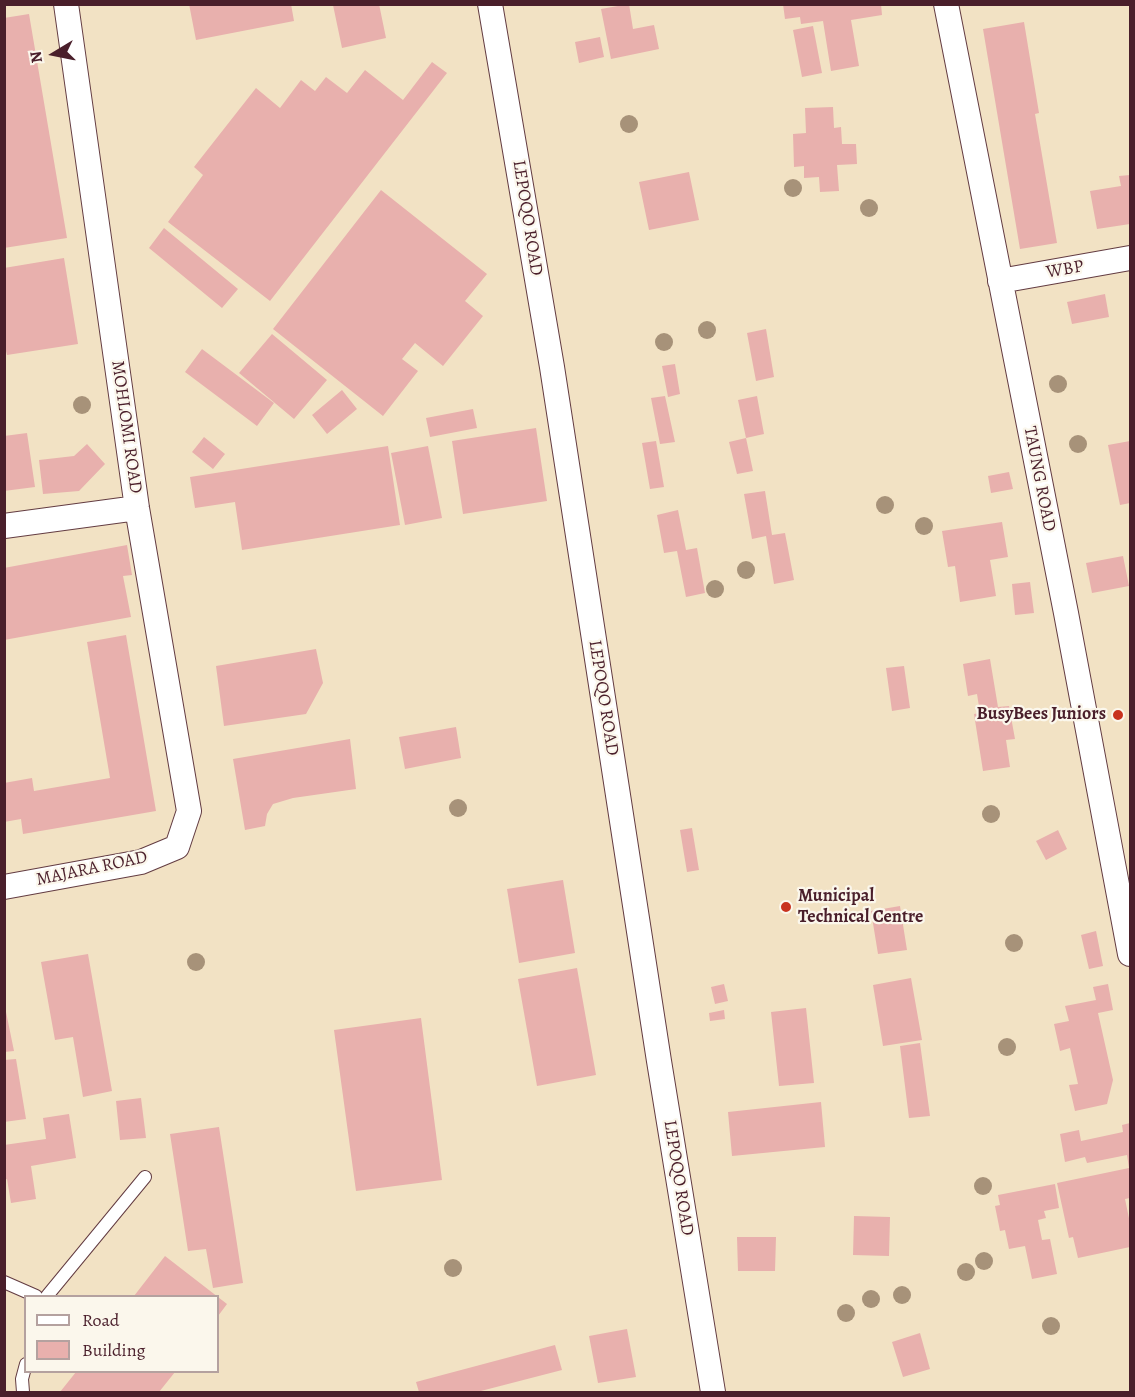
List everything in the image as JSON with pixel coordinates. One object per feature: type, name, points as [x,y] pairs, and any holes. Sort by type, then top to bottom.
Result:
[{"type":"street","name":"MOHLOMI ROAD","points":[[66,4],[137,508],[189,812],[177,847]]},
{"type":"street","name":"LEPOQO ROAD","points":[[490,4],[552,367],[659,1061],[713,1392]]},
{"type":"street","name":"TAUNG ROAD","points":[[946,4],[1131,954]]},
{"type":"street","name":"WBP","points":[[1000,281],[1131,258]]},
{"type":"street","points":[[4,526],[137,508]]},
{"type":"street","name":"MAJARA ROAD","points":[[4,887],[141,862],[177,847]]},
{"type":"lane","points":[[47,1295],[145,1177]]},
{"type":"lane","points":[[4,1282],[34,1295]]},
{"type":"lane","points":[[23,1392],[24,1372]]},
{"type":"building","points":[[189,4],[291,4],[294,21],[196,40]]},
{"type":"building","points":[[379,4],[386,38],[342,48],[333,5]]},
{"type":"building","points":[[629,4],[633,29],[654,25],[659,49],[611,59],[601,9]]},
{"type":"building","points":[[783,4],[881,4],[882,15],[851,20],[859,66],[831,71],[823,21],[801,24],[800,17],[785,19]]},
{"type":"building","points":[[29,14],[67,238],[4,248],[4,18]]},
{"type":"building","points":[[1024,22],[1039,113],[1035,114],[1057,243],[1020,249],[983,29]]},
{"type":"building","points":[[813,26],[822,73],[802,77],[793,30]]},
{"type":"building","points":[[600,37],[604,57],[579,63],[575,42]]},
{"type":"building","points":[[432,62],[447,73],[270,301],[168,222],[203,175],[194,167],[256,88],[280,108],[301,80],[315,91],[326,77],[347,93],[365,70],[403,100]]},
{"type":"building","points":[[833,107],[834,128],[841,127],[842,144],[856,144],[857,164],[837,165],[839,191],[820,192],[819,177],[804,178],[804,166],[794,167],[793,134],[806,133],[805,108]]},
{"type":"building","points":[[689,172],[699,220],[649,230],[639,182]]},
{"type":"building","points":[[1130,175],[1130,224],[1097,229],[1090,191],[1121,186],[1119,176]]},
{"type":"building","points":[[381,190],[487,274],[465,301],[483,316],[443,366],[415,343],[402,359],[418,371],[383,416],[273,329]]},
{"type":"building","points":[[164,228],[238,289],[222,308],[149,248]]},
{"type":"building","points":[[64,258],[78,344],[7,355],[4,343],[4,268]]},
{"type":"building","points":[[1105,294],[1109,317],[1072,324],[1067,302]]},
{"type":"building","points":[[766,329],[774,377],[756,381],[747,333]]},
{"type":"building","points":[[272,334],[327,380],[294,419],[239,373]]},
{"type":"building","points":[[202,349],[274,403],[257,426],[185,372]]},
{"type":"building","points":[[675,364],[680,394],[668,397],[662,366]]},
{"type":"building","points":[[342,390],[357,409],[327,434],[312,415]]},
{"type":"building","points":[[665,396],[675,442],[660,444],[651,398]]},
{"type":"building","points":[[757,396],[764,434],[746,438],[738,400]]},
{"type":"building","points":[[473,409],[477,428],[430,437],[426,418]]},
{"type":"building","points":[[536,428],[547,501],[463,514],[452,441]]},
{"type":"building","points":[[27,433],[35,487],[4,491],[4,436]]},
{"type":"building","points":[[204,437],[225,454],[213,469],[192,452]]},
{"type":"building","points":[[746,438],[753,471],[737,474],[729,442]]},
{"type":"building","points":[[656,441],[664,487],[650,489],[642,443]]},
{"type":"building","points":[[1130,441],[1130,503],[1120,505],[1108,445]]},
{"type":"building","points":[[87,444],[105,464],[79,491],[43,494],[39,460],[74,456]]},
{"type":"building","points":[[388,446],[400,525],[242,550],[235,502],[195,508],[190,477]]},
{"type":"building","points":[[428,446],[442,518],[405,525],[391,453]]},
{"type":"building","points":[[1009,472],[1013,489],[991,493],[988,476]]},
{"type":"building","points":[[765,491],[772,535],[785,533],[794,580],[774,584],[766,536],[752,539],[744,494]]},
{"type":"building","points":[[678,510],[686,550],[697,548],[705,593],[686,597],[677,551],[664,553],[657,515]]},
{"type":"building","points":[[1002,522],[1008,557],[990,560],[996,596],[960,602],[955,566],[948,567],[942,531]]},
{"type":"building","points":[[127,545],[132,575],[123,576],[131,617],[4,640],[4,568]]},
{"type":"building","points":[[1123,556],[1129,586],[1092,593],[1086,563]]},
{"type":"building","points":[[1030,582],[1034,613],[1015,615],[1012,584]]},
{"type":"building","points":[[126,635],[156,811],[23,834],[21,819],[4,822],[4,783],[32,778],[34,791],[110,778],[87,642]]},
{"type":"building","points":[[316,649],[323,683],[306,714],[224,726],[216,666]]},
{"type":"building","points":[[990,659],[998,707],[1009,706],[1015,739],[1006,740],[1010,767],[983,771],[974,714],[980,713],[977,694],[968,696],[963,664]]},
{"type":"building","points":[[904,666],[910,708],[892,711],[886,668]]},
{"type":"building","points":[[456,727],[461,758],[405,769],[399,737]]},
{"type":"building","points":[[350,739],[356,789],[293,798],[273,804],[267,814],[265,826],[245,830],[233,759]]},
{"type":"building","points":[[692,828],[699,870],[687,872],[680,830]]},
{"type":"building","points":[[1058,830],[1067,849],[1046,860],[1036,841]]},
{"type":"building","points":[[563,880],[575,953],[519,963],[507,889]]},
{"type":"building","points":[[900,906],[907,950],[878,954],[871,911]]},
{"type":"building","points":[[1096,931],[1103,966],[1089,969],[1081,935]]},
{"type":"building","points":[[88,954],[112,1091],[83,1097],[73,1037],[55,1040],[41,962]]},
{"type":"building","points":[[577,968],[596,1075],[537,1086],[518,979]]},
{"type":"building","points":[[911,978],[922,1040],[883,1046],[873,985]]},
{"type":"building","points":[[724,984],[728,1001],[715,1004],[711,987]]},
{"type":"building","points":[[1108,984],[1113,1010],[1098,1013],[1113,1080],[1107,1104],[1075,1111],[1069,1085],[1078,1084],[1070,1048],[1060,1051],[1054,1024],[1069,1021],[1065,1006],[1096,1000],[1093,987]]},
{"type":"building","points":[[4,1002],[14,1051],[4,1052]]},
{"type":"building","points":[[806,1008],[814,1083],[779,1086],[771,1012]]},
{"type":"building","points":[[724,1010],[725,1019],[710,1021],[709,1013]]},
{"type":"building","points":[[421,1018],[442,1180],[356,1191],[334,1030]]},
{"type":"building","points":[[920,1043],[930,1116],[909,1118],[900,1046]]},
{"type":"building","points":[[16,1059],[26,1119],[4,1122],[4,1060]]},
{"type":"building","points":[[141,1098],[146,1138],[120,1140],[116,1101]]},
{"type":"building","points":[[821,1102],[825,1147],[732,1156],[728,1112]]},
{"type":"building","points":[[69,1114],[76,1158],[31,1166],[36,1199],[11,1203],[7,1179],[4,1180],[4,1145],[46,1139],[43,1118]]},
{"type":"building","points":[[1130,1123],[1130,1198],[1125,1199],[1130,1223],[1130,1247],[1078,1258],[1073,1237],[1069,1238],[1057,1183],[1129,1168],[1127,1155],[1087,1163],[1085,1157],[1065,1162],[1060,1134],[1079,1130],[1081,1141],[1123,1132],[1122,1125]]},
{"type":"building","points":[[219,1127],[243,1283],[213,1288],[206,1249],[188,1251],[170,1134]]},
{"type":"building","points":[[1055,1184],[1059,1208],[1044,1211],[1046,1218],[1038,1220],[1042,1240],[1050,1239],[1057,1274],[1032,1279],[1025,1246],[1009,1249],[1005,1230],[1000,1231],[995,1206],[1000,1205],[998,1195]]},
{"type":"building","points":[[854,1216],[890,1217],[889,1256],[853,1255]]},
{"type":"building","points":[[737,1237],[776,1237],[775,1271],[738,1271]]},
{"type":"building","points":[[165,1256],[216,1295],[135,1295]]},
{"type":"building","points":[[219,1298],[227,1304],[219,1315]]},
{"type":"building","points":[[627,1329],[636,1377],[598,1383],[589,1336]]},
{"type":"building","points":[[920,1333],[930,1369],[903,1377],[892,1342]]},
{"type":"building","points":[[555,1345],[562,1370],[477,1392],[419,1392],[416,1382]]},
{"type":"building","points":[[75,1373],[174,1373],[159,1392],[60,1392]]},
{"type":"place","name":"BusyBees Juniors","points":[[1118,715]]},
{"type":"place","name":"Municipal Technical Centre","points":[[786,907]]}]
